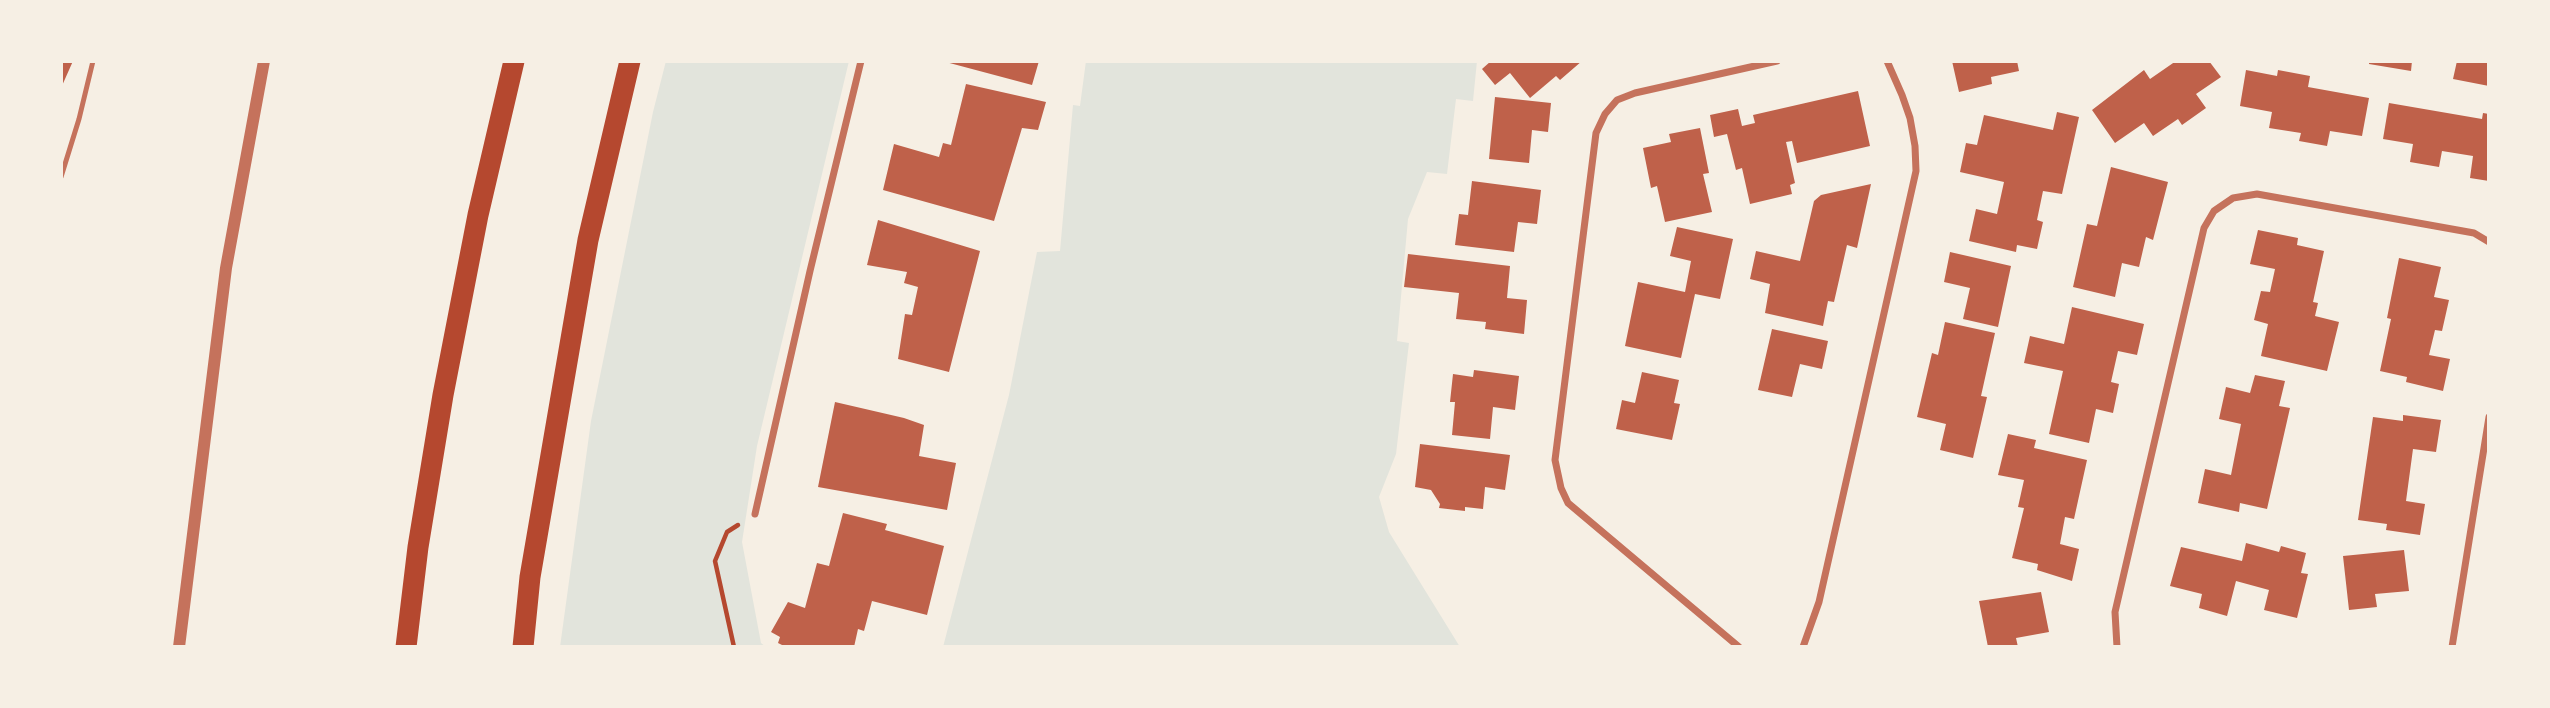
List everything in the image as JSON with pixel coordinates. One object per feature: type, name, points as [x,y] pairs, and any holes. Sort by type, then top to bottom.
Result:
[{"type":"highway","points":[[406,647],[418,547],[443,395],[478,215],[514,61]]},
{"type":"highway","points":[[523,647],[532,564],[588,240],[630,61]]},
{"type":"street","points":[[179,647],[226,268],[264,61]]},
{"type":"street","points":[[755,514],[861,61]]},
{"type":"street","points":[[1739,647],[1568,503],[1555,460],[1596,133],[1605,114],[1617,100],[1634,93],[1777,61]]},
{"type":"street","points":[[1803,647],[1819,602],[1916,171],[1910,118],[1887,61]]},
{"type":"street","points":[[2117,647],[2115,612],[2204,228],[2214,211],[2233,198],[2257,194],[2474,233],[2489,242]]},
{"type":"street","points":[[2452,647],[2489,417]]},
{"type":"lane","points":[[61,177],[93,61]]},
{"type":"path","points":[[734,647],[715,561],[727,532],[755,514]]},
{"type":"shaded area","points":[[666,61],[849,61],[757,446],[742,542],[761,643],[766,647],[560,647],[591,421],[653,112]]},
{"type":"shaded area","points":[[1086,61],[1477,61],[1473,101],[1456,99],[1447,174],[1427,172],[1408,219],[1397,341],[1409,343],[1396,454],[1379,497],[1389,532],[1460,647],[943,647],[1009,395],[1037,252],[1060,251],[1073,105],[1080,106]]},
{"type":"building","points":[[61,61],[73,61],[61,88]]},
{"type":"building","points":[[942,61],[1039,61],[1032,85]]},
{"type":"building","points":[[1491,61],[1582,61],[1560,80],[1556,76],[1530,98],[1510,73],[1495,85],[1482,69]]},
{"type":"building","points":[[1952,61],[2017,61],[2019,71],[1991,77],[1992,84],[1959,92]]},
{"type":"building","points":[[2176,61],[2209,61],[2221,77],[2196,94],[2206,108],[2182,125],[2178,119],[2153,136],[2144,123],[2115,143],[2092,110],[2144,70],[2150,79]]},
{"type":"building","points":[[2369,61],[2412,61],[2411,71],[2369,64]]},
{"type":"building","points":[[2457,61],[2489,61],[2489,86],[2453,79]]},
{"type":"building","points":[[2246,70],[2277,76],[2278,70],[2310,76],[2308,87],[2369,98],[2362,136],[2330,131],[2327,146],[2299,141],[2301,133],[2269,128],[2272,112],[2240,106]]},
{"type":"building","points":[[966,84],[1046,102],[1038,130],[1022,128],[994,221],[883,190],[894,144],[939,157],[943,143],[951,145]]},
{"type":"building","points":[[1858,91],[1870,146],[1797,163],[1792,141],[1786,142],[1795,183],[1790,185],[1792,194],[1750,204],[1742,168],[1736,170],[1727,134],[1714,137],[1710,115],[1738,109],[1742,126],[1755,123],[1753,115]]},
{"type":"building","points":[[1495,97],[1551,103],[1548,132],[1532,130],[1529,163],[1489,159]]},
{"type":"building","points":[[2389,103],[2482,119],[2483,113],[2489,114],[2489,181],[2470,178],[2473,156],[2442,151],[2439,167],[2410,162],[2413,144],[2383,139]]},
{"type":"building","points":[[2057,112],[2079,117],[2062,194],[2043,191],[2037,220],[2043,222],[2037,249],[2017,245],[2016,252],[1969,241],[1976,209],[1997,214],[2004,182],[1960,172],[1966,143],[1977,145],[1984,115],[2053,130]]},
{"type":"building","points":[[1700,128],[1709,173],[1703,174],[1712,212],[1665,222],[1657,186],[1651,188],[1643,148],[1671,142],[1669,134]]},
{"type":"building","points":[[2111,167],[2168,182],[2153,240],[2146,237],[2139,267],[2122,263],[2115,297],[2073,287],[2087,224],[2097,226]]},
{"type":"building","points":[[1472,181],[1541,190],[1537,224],[1518,222],[1514,252],[1455,245],[1459,214],[1468,215]]},
{"type":"building","points":[[1871,184],[1857,248],[1847,245],[1834,302],[1828,301],[1823,326],[1765,313],[1770,284],[1750,279],[1756,251],[1800,261],[1814,201],[1821,195]]},
{"type":"building","points":[[878,220],[980,251],[949,372],[898,359],[905,314],[912,315],[918,287],[904,283],[907,272],[867,265]]},
{"type":"building","points":[[1677,227],[1733,239],[1720,299],[1695,294],[1681,358],[1625,346],[1638,282],[1685,292],[1691,261],[1670,256]]},
{"type":"building","points":[[2258,230],[2298,238],[2297,245],[2324,251],[2313,302],[2318,303],[2315,316],[2339,322],[2327,371],[2261,356],[2268,324],[2254,320],[2261,291],[2270,292],[2275,269],[2250,264]]},
{"type":"building","points":[[1950,252],[2011,266],[1998,327],[1963,319],[1970,288],[1944,282]]},
{"type":"building","points":[[1408,254],[1510,266],[1507,298],[1527,300],[1524,334],[1485,329],[1486,322],[1456,319],[1459,293],[1404,287]]},
{"type":"building","points":[[2399,258],[2441,267],[2434,297],[2449,300],[2442,331],[2435,330],[2429,355],[2450,359],[2443,391],[2406,382],[2407,377],[2380,371],[2391,319],[2387,318]]},
{"type":"building","points":[[2072,307],[2144,324],[2137,355],[2118,351],[2111,382],[2119,384],[2113,413],[2096,409],[2089,443],[2049,434],[2063,371],[2024,363],[2030,336],[2064,344]]},
{"type":"building","points":[[1945,322],[1995,333],[1981,396],[1987,397],[1973,458],[1940,450],[1946,424],[1917,417],[1932,353],[1938,355]]},
{"type":"building","points":[[1772,329],[1828,341],[1822,369],[1800,364],[1792,397],[1758,390]]},
{"type":"building","points":[[1474,370],[1519,376],[1515,410],[1493,407],[1490,439],[1452,435],[1455,402],[1450,402],[1453,374],[1473,377]]},
{"type":"building","points":[[1642,372],[1679,380],[1674,403],[1680,404],[1672,440],[1616,429],[1622,400],[1635,403]]},
{"type":"building","points":[[2255,375],[2285,381],[2279,406],[2290,408],[2267,509],[2240,503],[2239,512],[2198,503],[2205,469],[2231,475],[2241,424],[2219,419],[2226,387],[2250,393]]},
{"type":"building","points":[[835,402],[924,425],[919,456],[956,463],[947,510],[818,487]]},
{"type":"building","points":[[2403,415],[2441,420],[2436,452],[2413,449],[2406,501],[2425,504],[2420,535],[2386,530],[2387,524],[2358,520],[2373,417],[2403,421]]},
{"type":"building","points":[[2008,434],[2036,440],[2034,448],[2087,460],[2074,519],[2065,517],[2060,544],[2079,549],[2072,581],[2037,570],[2038,564],[2012,558],[2024,508],[2018,507],[2024,480],[1998,475]]},
{"type":"building","points":[[1420,444],[1510,455],[1505,490],[1485,487],[1483,509],[1465,507],[1465,511],[1439,508],[1440,504],[1431,490],[1415,487]]},
{"type":"building","points":[[843,513],[887,524],[885,530],[944,546],[927,615],[872,601],[864,631],[858,629],[854,647],[786,647],[778,643],[780,637],[771,632],[788,602],[805,608],[817,563],[829,566]]},
{"type":"building","points":[[2246,543],[2279,552],[2281,546],[2306,553],[2301,573],[2308,574],[2297,618],[2264,610],[2269,590],[2236,581],[2227,616],[2199,608],[2202,594],[2170,586],[2181,547],[2242,561]]},
{"type":"building","points":[[2404,550],[2409,591],[2375,594],[2377,607],[2349,610],[2343,556]]},
{"type":"building","points":[[2041,592],[2049,632],[2016,638],[2018,647],[1988,647],[1979,601]]}]
